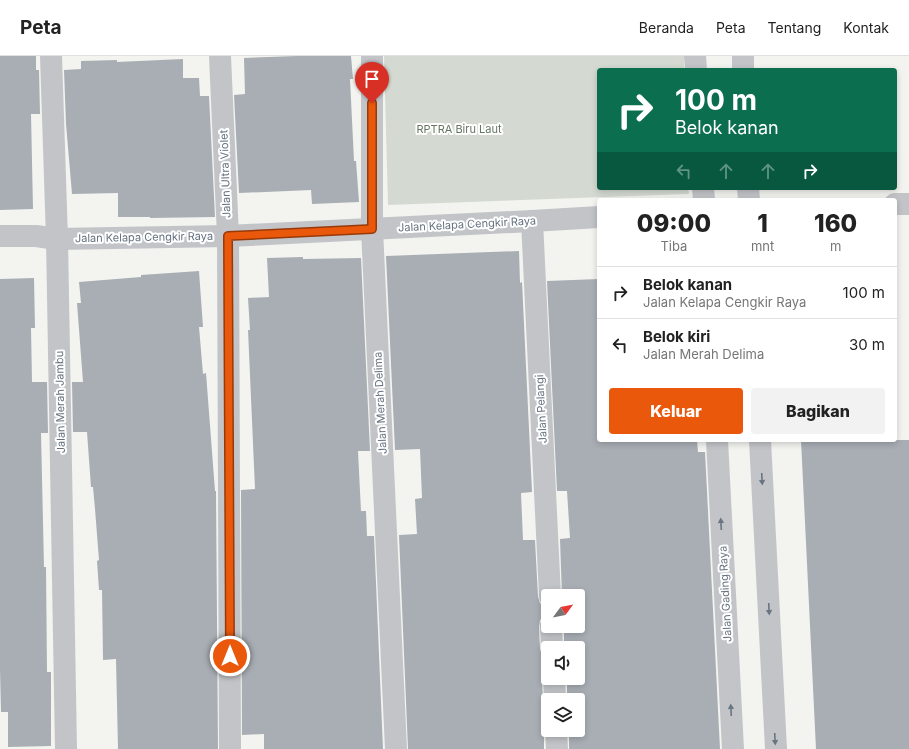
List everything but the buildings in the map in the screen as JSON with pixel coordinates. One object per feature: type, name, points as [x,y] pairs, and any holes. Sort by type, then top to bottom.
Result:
[{"type":"street","name":"Jalan Merah Jambu","points":[[51,56],[57,239],[66,749]]},
{"type":"street","name":"Jalan Ultra Violet","points":[[220,56],[228,236],[230,749]]},
{"type":"street","name":"Jalan Merah Delima","points":[[372,56],[372,229],[396,749]]},
{"type":"street","points":[[695,56],[696,68]]},
{"type":"street","points":[[743,56],[743,68]]},
{"type":"street","points":[[897,204],[909,204]]},
{"type":"street","name":"Jalan Kelapa Cengkir Raya","points":[[0,236],[36,236],[57,239],[228,236],[532,222],[597,217]]},
{"type":"street","name":"Jalan Pelangi","points":[[532,222],[550,589]]},
{"type":"street","name":"Jalan Gading Raya","points":[[717,442],[733,749]]},
{"type":"street","points":[[760,442],[776,749]]},
{"type":"street","points":[[556,737],[557,749]]},
{"type":"green space","name":"RPTRA Biru Laut","points":[[384,56],[684,56],[684,68],[597,68],[597,190],[688,190],[689,194],[388,205]]},
{"type":"route","points":[[230,656],[228,236],[372,229],[372,103]]}]
